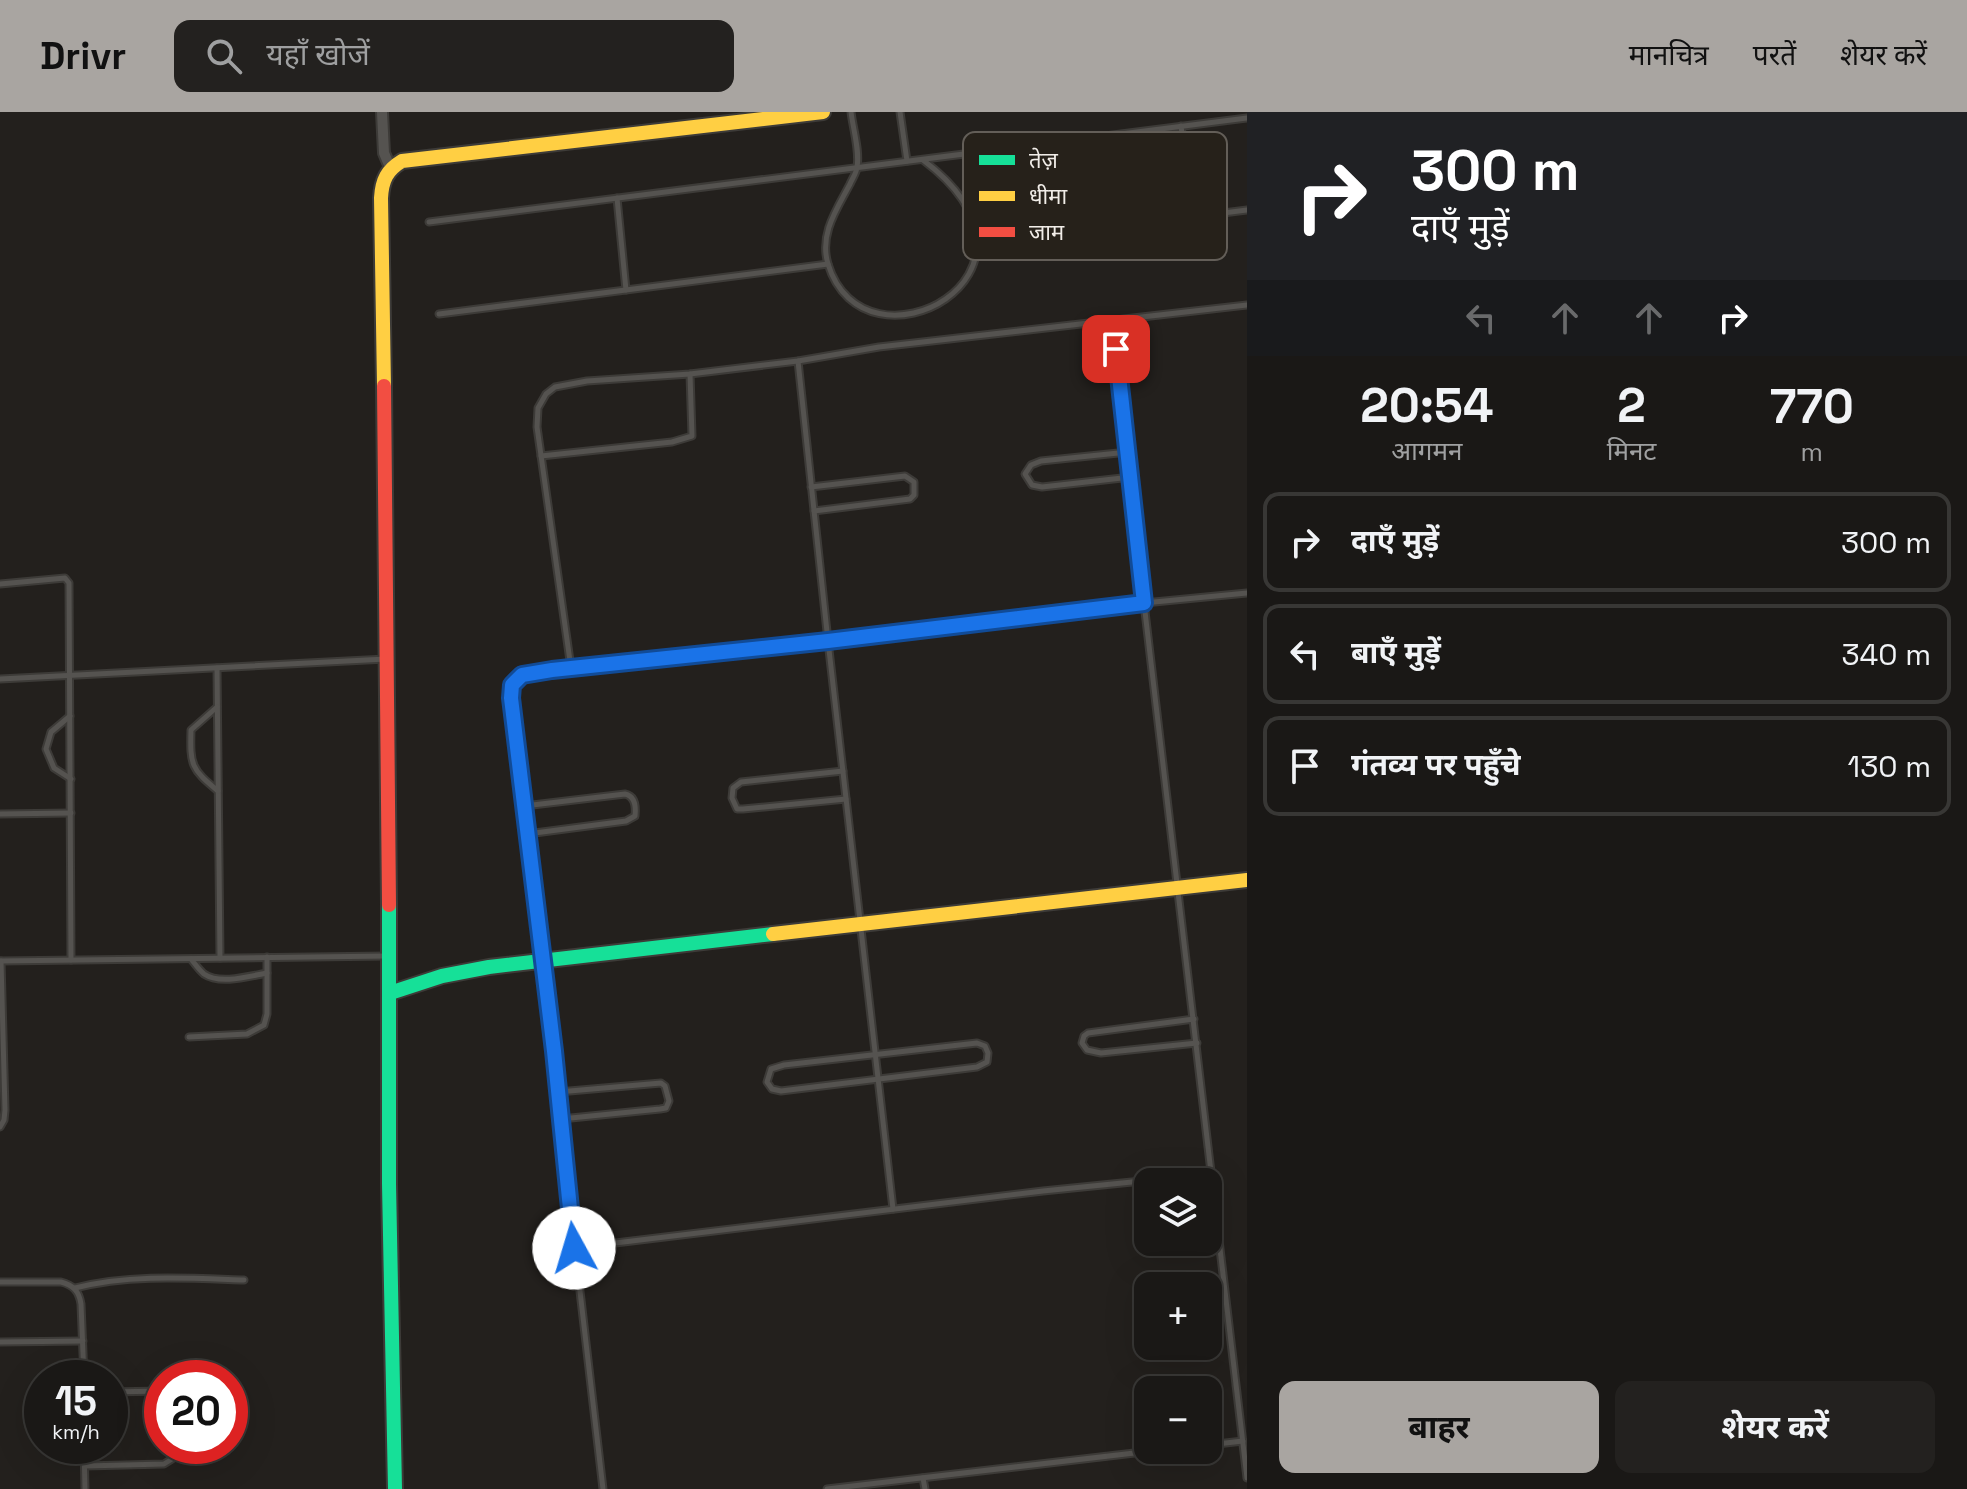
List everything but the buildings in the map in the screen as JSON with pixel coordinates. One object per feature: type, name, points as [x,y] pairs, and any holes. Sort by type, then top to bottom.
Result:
[{"type":"street","points":[[382,112],[384,153],[390,167]]},
{"type":"street","points":[[395,1489],[389,1184],[390,955],[382,184],[390,167],[402,161],[823,112]]},
{"type":"street","points":[[390,993],[463,972],[543,961],[1247,880]]},
{"type":"lane","points":[[851,112],[857,168],[827,230],[828,264],[840,286],[857,303],[882,314],[911,314],[935,308],[958,291],[974,260]]},
{"type":"lane","points":[[900,112],[907,161]]},
{"type":"lane","points":[[1132,132],[1247,118]]},
{"type":"lane","points":[[1181,126],[1182,132]]},
{"type":"lane","points":[[429,222],[963,153]]},
{"type":"lane","points":[[923,160],[963,200]]},
{"type":"lane","points":[[617,198],[626,290]]},
{"type":"lane","points":[[1227,212],[1247,210]]},
{"type":"lane","points":[[439,314],[828,264]]},
{"type":"lane","points":[[571,668],[537,427],[538,408],[546,394],[555,387],[587,381],[690,374],[798,361],[879,347],[1247,305]]},
{"type":"lane","points":[[1112,320],[1210,1168]]},
{"type":"lane","points":[[798,361],[893,1209]]},
{"type":"lane","points":[[541,456],[672,442],[692,436],[690,374]]},
{"type":"lane","points":[[1128,452],[1046,460],[1031,465],[1025,474],[1028,482],[1042,487],[1131,477]]},
{"type":"lane","points":[[811,487],[905,476],[914,482],[914,495],[910,499],[814,511]]},
{"type":"lane","points":[[0,584],[68,580],[71,960]]},
{"type":"lane","points":[[603,1489],[512,685],[522,675],[571,668],[1247,593]]},
{"type":"lane","points":[[0,679],[387,659]]},
{"type":"lane","points":[[217,668],[220,958]]},
{"type":"lane","points":[[218,706],[191,730],[190,753],[195,772],[218,791]]},
{"type":"lane","points":[[71,715],[51,732],[46,749],[54,768],[71,779]]},
{"type":"lane","points":[[843,771],[741,782],[733,788],[732,798],[737,809],[846,799]]},
{"type":"lane","points":[[524,806],[625,794],[631,797],[635,807],[635,816],[626,821],[527,834]]},
{"type":"lane","points":[[0,814],[71,813]]},
{"type":"lane","points":[[0,1127],[5,1110],[1,961],[390,955]]},
{"type":"lane","points":[[189,1037],[247,1034],[264,1025],[267,1014],[267,957]]},
{"type":"lane","points":[[190,958],[205,974],[214,978],[267,973]]},
{"type":"lane","points":[[1194,1019],[1088,1033],[1082,1043],[1087,1050],[1101,1053],[1197,1043]]},
{"type":"lane","points":[[977,1043],[985,1046],[988,1053],[987,1062],[977,1067],[877,1080],[781,1091],[772,1089],[767,1082],[771,1069],[784,1065],[977,1043]]},
{"type":"lane","points":[[558,1092],[661,1083],[665,1086],[669,1101],[666,1108],[561,1119]]},
{"type":"lane","points":[[574,1248],[1134,1182]]},
{"type":"lane","points":[[1221,1256],[1247,1478]]},
{"type":"lane","points":[[0,1282],[61,1282],[75,1288],[109,1281],[189,1278],[244,1280]]},
{"type":"lane","points":[[75,1288],[81,1304],[84,1360]]},
{"type":"lane","points":[[0,1342],[83,1341]]},
{"type":"lane","points":[[1222,1443],[1243,1441]]},
{"type":"lane","points":[[827,1489],[1134,1453]]},
{"type":"lane","points":[[85,1489],[85,1466],[164,1464]]},
{"type":"lane","points":[[923,1478],[925,1489]]},
{"type":"traffic: fast","points":[[389,905],[389,1184],[395,1489]]},
{"type":"traffic: fast","points":[[390,993],[442,976],[489,967],[773,934]]},
{"type":"traffic: slow","points":[[384,386],[381,198],[386,176],[402,161],[823,112]]},
{"type":"traffic: slow","points":[[773,934],[1247,880]]},
{"type":"traffic: jam","points":[[384,386],[389,905]]},
{"type":"route","points":[[574,1248],[554,1051],[511,698],[512,685],[522,675],[552,670],[1144,603],[1116,349]]}]
